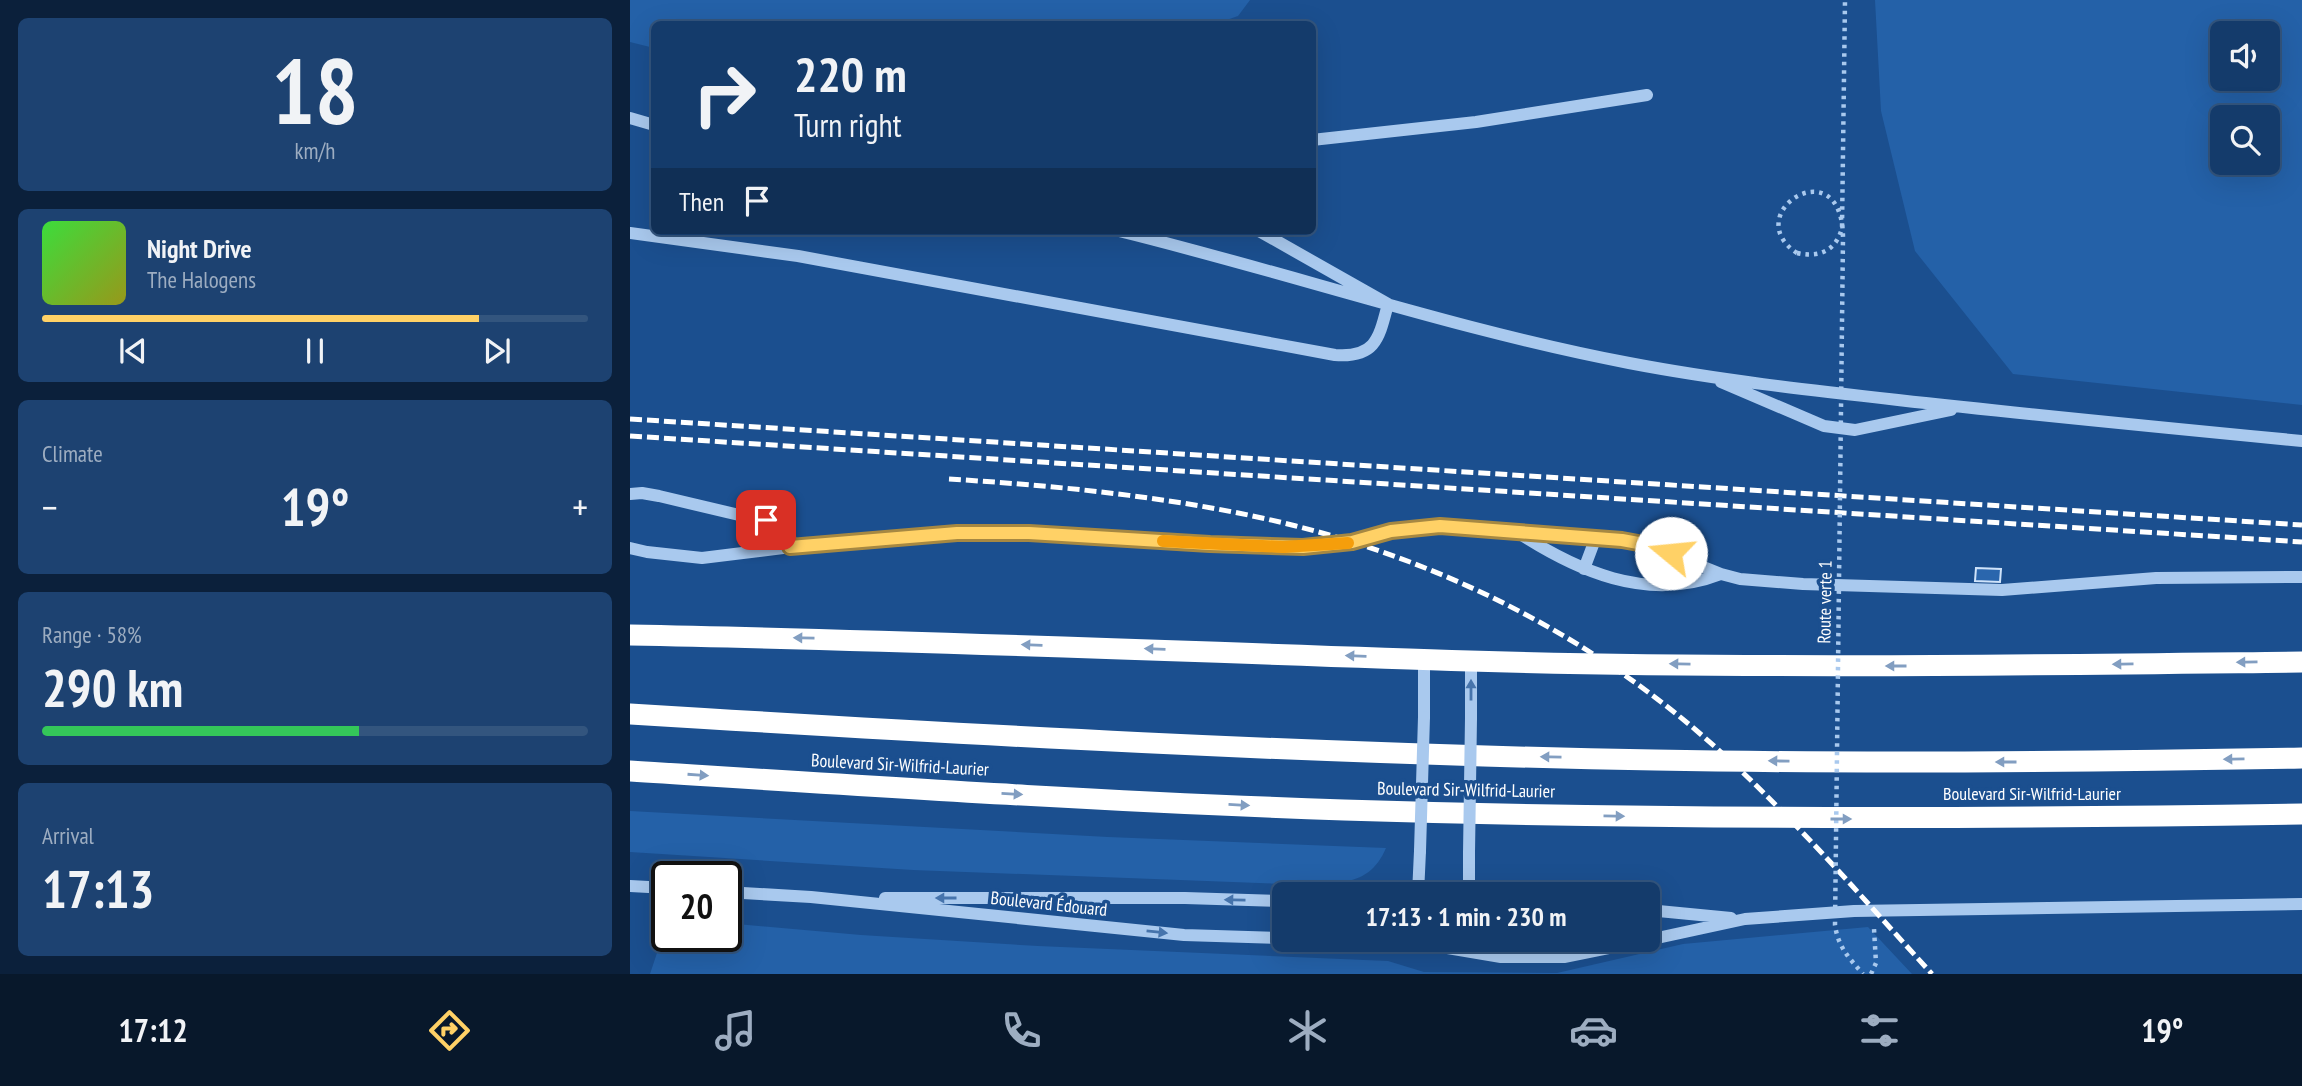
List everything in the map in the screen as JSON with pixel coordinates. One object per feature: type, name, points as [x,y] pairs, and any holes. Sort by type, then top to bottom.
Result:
[{"type":"highway","points":[[630,635],[897,640],[1471,661],[1844,666],[2302,662]]},
{"type":"highway","name":"Boulevard Sir-Wilfrid-Laurier","points":[[630,714],[1138,744],[1475,756],[1864,762],[2302,758]]},
{"type":"highway","name":"Boulevard Sir-Wilfrid-Laurier","points":[[630,771],[944,791],[1341,810],[1822,819],[2302,814]]},
{"type":"street","points":[[1316,140],[1476,122],[1647,95]]},
{"type":"street","points":[[630,118],[651,124]]},
{"type":"street","points":[[630,233],[811,258],[1335,355],[1360,354],[1370,349],[1378,338],[1388,304]]},
{"type":"street","points":[[1154,235],[1172,237],[1388,304],[1563,350],[1704,375],[1961,407],[2302,441]]},
{"type":"street","points":[[1266,235],[1388,304]]},
{"type":"street","points":[[1704,375],[1824,426],[1855,430],[1961,407]]},
{"type":"street","points":[[630,494],[659,496],[777,524],[783,529],[790,547]]},
{"type":"street","points":[[630,548],[702,558],[790,547],[957,533],[1029,533],[1303,547],[1352,542],[1415,527],[1440,526],[1596,537],[1649,545],[1720,574],[1760,581],[1803,584],[1990,590],[2156,578],[2302,578]]},
{"type":"street","points":[[1513,530],[1584,569],[1610,579],[1650,584],[1687,583],[1720,574]]},
{"type":"street","points":[[1584,569],[1596,537]]},
{"type":"street","points":[[1419,882],[1424,659]]},
{"type":"street","points":[[1469,882],[1471,661]]},
{"type":"street","points":[[630,886],[651,887]]},
{"type":"street","name":"Boulevard Édouard","points":[[742,893],[811,897],[1184,935],[1272,939]]},
{"type":"street","name":"Boulevard Édouard","points":[[811,897],[1272,901]]},
{"type":"street","points":[[1660,937],[1745,919],[1873,910],[2302,904]]},
{"type":"street","points":[[1660,911],[1745,919]]},
{"type":"street","points":[[1486,952],[1501,957],[1564,957],[1589,952]]},
{"type":"path","name":"Route verte 1","points":[[1845,0],[1844,211],[1843,220],[1842,228],[1837,242],[1820,254],[1805,255],[1789,248],[1783,241],[1779,227],[1781,211],[1790,199],[1796,194],[1812,191],[1832,199],[1840,212],[1842,219],[1843,226],[1835,925],[1836,938],[1844,953],[1863,974]]},
{"type":"path","points":[[1871,974],[1876,963],[1873,910]]},
{"type":"shaded area","points":[[630,0],[1250,0],[1238,16],[1224,21],[651,21],[651,47],[630,42]]},
{"type":"shaded area","points":[[1875,0],[2302,0],[2302,405],[2013,374],[1915,251],[1881,111]]},
{"type":"shaded area","points":[[630,811],[1108,837],[1386,848],[1374,867],[1356,879],[1340,882],[1272,883],[913,870],[630,852]]},
{"type":"shaded area","points":[[742,924],[1038,946],[1388,961],[1424,972],[1557,973],[1648,952],[1660,952],[1660,949],[1683,944],[1868,927],[1912,974],[650,974],[657,952],[742,952]]},
{"type":"building","points":[[1976,568],[2001,569],[2000,582],[1975,581]]},
{"type":"railway","points":[[630,419],[2302,525]]},
{"type":"railway","points":[[630,436],[2302,542]]},
{"type":"railway","points":[[949,479],[1123,495],[1254,516],[1350,541],[1456,581],[1508,605],[1606,662],[1697,731],[1789,818],[1932,974]]},
{"type":"slow traffic","points":[[1163,541],[1283,547],[1348,543]]},
{"type":"route","points":[[766,520],[783,529],[790,547],[957,533],[1029,533],[1303,547],[1336,545],[1391,531],[1440,526],[1622,540],[1671,553]]}]
